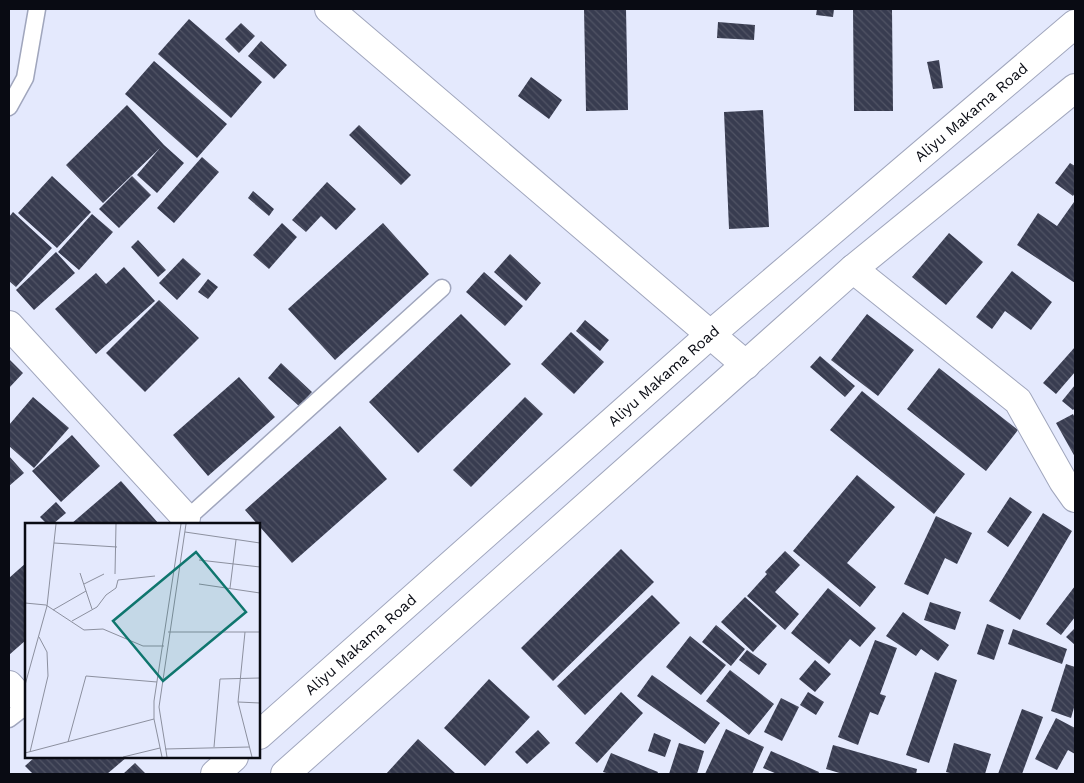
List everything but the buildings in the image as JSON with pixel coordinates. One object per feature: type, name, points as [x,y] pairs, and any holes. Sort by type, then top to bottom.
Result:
[{"type":"street","points":[[329,9],[746,364]]},
{"type":"street","name":"Aliyu Makama Road","points":[[260,734],[711,334],[1075,24]]},
{"type":"street","points":[[285,774],[854,269],[1075,88]]},
{"type":"street","points":[[854,269],[1018,401],[1075,498]]},
{"type":"street","points":[[9,324],[184,521]]},
{"type":"street","points":[[9,685],[25,704]]},
{"type":"street","points":[[215,774],[233,758]]},
{"type":"lane","points":[[9,107],[25,78],[36,9]]},
{"type":"lane","points":[[184,521],[442,288]]},
{"type":"lane","points":[[9,720],[25,706]]}]
